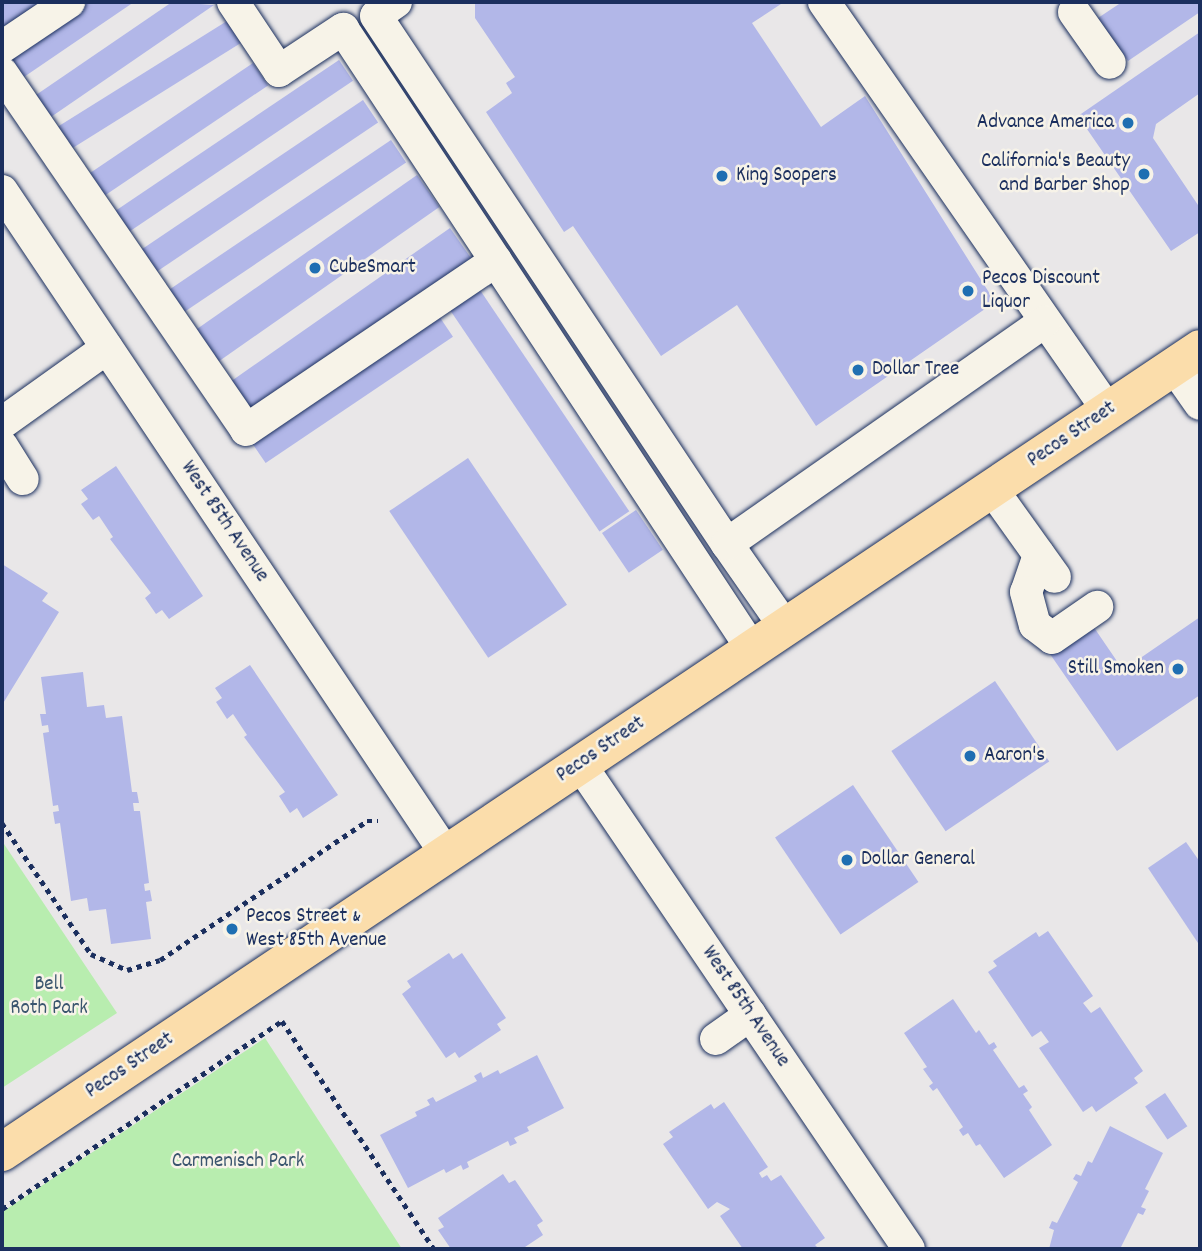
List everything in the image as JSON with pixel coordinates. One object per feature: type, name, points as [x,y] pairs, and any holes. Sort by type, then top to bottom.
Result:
[{"type":"main road","name":"Pecos Street","points":[[2,1152],[1187,358]]},
{"type":"street","points":[[2,47],[69,2]]},
{"type":"street","points":[[233,2],[279,71],[343,29],[752,649]]},
{"type":"street","points":[[396,2],[376,16],[785,627]]},
{"type":"street","points":[[824,2],[1108,411]]},
{"type":"street","points":[[1074,12],[1110,63]]},
{"type":"street","points":[[2,73],[246,430],[496,261]]},
{"type":"street","name":"West 85th Avenue","points":[[2,191],[446,854]]},
{"type":"street","points":[[727,544],[1045,321]]},
{"type":"street","points":[[2,423],[107,348]]},
{"type":"street","points":[[1187,358],[1200,404]]},
{"type":"street","points":[[2,446],[23,480]]},
{"type":"street","points":[[992,489],[1047,566],[1026,592],[1035,625],[1052,638],[1097,607]]},
{"type":"street","name":"West 85th Avenue","points":[[580,764],[909,1249]]},
{"type":"street","points":[[716,1039],[750,1015]]},
{"type":"path","points":[[2,823],[91,954],[127,970],[160,960],[367,821],[378,821]]},
{"type":"path","points":[[2,1209],[282,1021],[434,1249]]},
{"type":"green space","name":"Bell Roth Park","points":[[2,841],[117,1013],[2,1088]]},
{"type":"green space","name":"Carmenisch Park","points":[[265,1038],[402,1249],[2,1249],[2,1212]]},
{"type":"building","points":[[2,2],[41,2],[2,28]]},
{"type":"building","points":[[87,2],[134,2],[21,79],[7,57]]},
{"type":"building","points":[[172,2],[214,5],[48,119],[33,97]]},
{"type":"building","name":"King Soopers","points":[[475,2],[784,2],[752,23],[821,127],[865,96],[995,302],[816,426],[737,305],[661,356],[573,226],[564,232],[486,112],[512,93],[506,83],[515,77],[475,18]]},
{"type":"building","points":[[1122,2],[1200,2],[1200,12],[1128,61],[1098,18]]},
{"type":"building","points":[[227,21],[241,43],[69,150],[56,128]]},
{"type":"building","points":[[1200,32],[1200,93],[1156,124],[1153,138],[1200,208],[1200,232],[1171,251],[1078,116]]},
{"type":"building","points":[[339,60],[353,81],[126,234],[112,213]]},
{"type":"building","points":[[253,63],[268,85],[101,198],[86,175]]},
{"type":"building","points":[[363,100],[378,122],[152,275],[137,253]]},
{"type":"building","name":"CubeSmart","points":[[391,140],[406,162],[180,315],[165,293]]},
{"type":"building","name":"CubeSmart","points":[[417,175],[439,207],[216,364],[193,332]]},
{"type":"building","name":"CubeSmart","points":[[450,228],[472,259],[249,415],[227,384]]},
{"type":"building","name":"CubeSmart","points":[[480,290],[629,511],[599,531],[450,310]]},
{"type":"building","name":"CubeSmart","points":[[439,316],[453,337],[266,463],[252,442]]},
{"type":"building","points":[[468,458],[567,605],[488,658],[389,511]]},
{"type":"building","points":[[116,466],[203,596],[169,619],[162,610],[156,614],[145,598],[151,593],[110,539],[113,537],[99,516],[93,520],[81,504],[88,499],[81,490]]},
{"type":"building","points":[[636,510],[663,550],[629,573],[602,533]]},
{"type":"building","points":[[2,564],[48,593],[42,601],[59,612],[2,705]]},
{"type":"building","points":[[1200,617],[1200,695],[1117,751],[1050,654],[1093,626],[1123,670]]},
{"type":"building","points":[[250,665],[338,795],[303,818],[297,808],[290,813],[279,796],[285,792],[244,737],[247,735],[233,714],[227,719],[216,702],[222,698],[215,688]]},
{"type":"building","points":[[83,672],[87,707],[104,705],[106,718],[122,716],[132,792],[137,792],[139,803],[133,803],[134,811],[140,811],[149,883],[144,884],[145,891],[150,890],[152,901],[146,902],[151,939],[111,944],[106,909],[89,911],[87,898],[71,901],[60,823],[55,824],[53,812],[59,811],[58,805],[53,806],[43,733],[49,732],[48,725],[42,726],[40,714],[46,714],[41,677]]},
{"type":"building","name":"Aaron's","points":[[995,681],[1049,761],[946,831],[891,751]]},
{"type":"building","name":"Dollar General","points":[[853,785],[918,882],[840,935],[775,838]]},
{"type":"building","points":[[1186,842],[1200,862],[1200,946],[1148,868]]},
{"type":"building","points":[[1048,931],[1093,996],[1083,1003],[1091,1013],[1100,1007],[1143,1071],[1134,1078],[1138,1083],[1096,1112],[1092,1106],[1083,1112],[1039,1048],[1049,1042],[1041,1031],[1032,1037],[988,972],[997,966],[993,961],[1036,932],[1039,937]]},
{"type":"building","points":[[449,953],[453,959],[462,953],[506,1018],[497,1024],[501,1030],[459,1058],[455,1052],[446,1058],[402,994],[411,987],[407,981]]},
{"type":"building","points":[[953,999],[976,1033],[979,1030],[989,1045],[994,1042],[997,1047],[993,1050],[1019,1088],[1024,1085],[1028,1091],[1023,1094],[1032,1107],[1029,1110],[1052,1145],[1004,1178],[980,1144],[976,1146],[968,1133],[963,1136],[959,1130],[963,1127],[937,1088],[933,1091],[929,1086],[933,1083],[923,1069],[927,1067],[904,1033]]},
{"type":"building","points":[[537,1055],[564,1108],[527,1127],[529,1131],[514,1138],[517,1143],[510,1146],[508,1141],[467,1162],[469,1167],[463,1170],[461,1165],[446,1173],[444,1169],[408,1188],[380,1135],[417,1116],[415,1112],[430,1105],[427,1100],[433,1097],[436,1102],[477,1081],[474,1076],[481,1072],[483,1078],[498,1070],[500,1074]]},
{"type":"building","points":[[1165,1093],[1187,1126],[1167,1140],[1145,1106]]},
{"type":"building","points":[[724,1102],[768,1167],[759,1173],[762,1178],[767,1175],[771,1181],[781,1175],[825,1238],[815,1245],[819,1249],[743,1249],[720,1216],[730,1209],[717,1202],[708,1209],[663,1144],[673,1137],[669,1132],[711,1104],[714,1109]]},
{"type":"building","points":[[1110,1126],[1163,1153],[1145,1189],[1149,1191],[1141,1207],[1146,1209],[1143,1215],[1138,1213],[1120,1249],[1049,1249],[1054,1230],[1049,1228],[1052,1221],[1057,1223],[1078,1182],[1073,1179],[1076,1174],[1081,1176],[1088,1161],[1092,1163]]},
{"type":"building","points":[[503,1174],[509,1183],[515,1180],[543,1221],[537,1225],[543,1235],[522,1249],[451,1249],[438,1230],[444,1227],[438,1218]]},
{"type":"place","name":"Advance America","points":[[1128,123]]},
{"type":"place","name":"California's Beauty and Barber Shop","points":[[1144,174]]},
{"type":"place","name":"King Soopers","points":[[722,176]]},
{"type":"place","name":"CubeSmart","points":[[315,268]]},
{"type":"place","name":"Pecos Discount Liquor","points":[[968,291]]},
{"type":"place","name":"Dollar Tree","points":[[858,370]]},
{"type":"place","name":"Still Smoken","points":[[1178,669]]},
{"type":"place","name":"Aaron's","points":[[970,756]]},
{"type":"place","name":"Dollar General","points":[[847,860]]},
{"type":"place","name":"Pecos Street & West 85th Avenue","points":[[232,929]]}]
